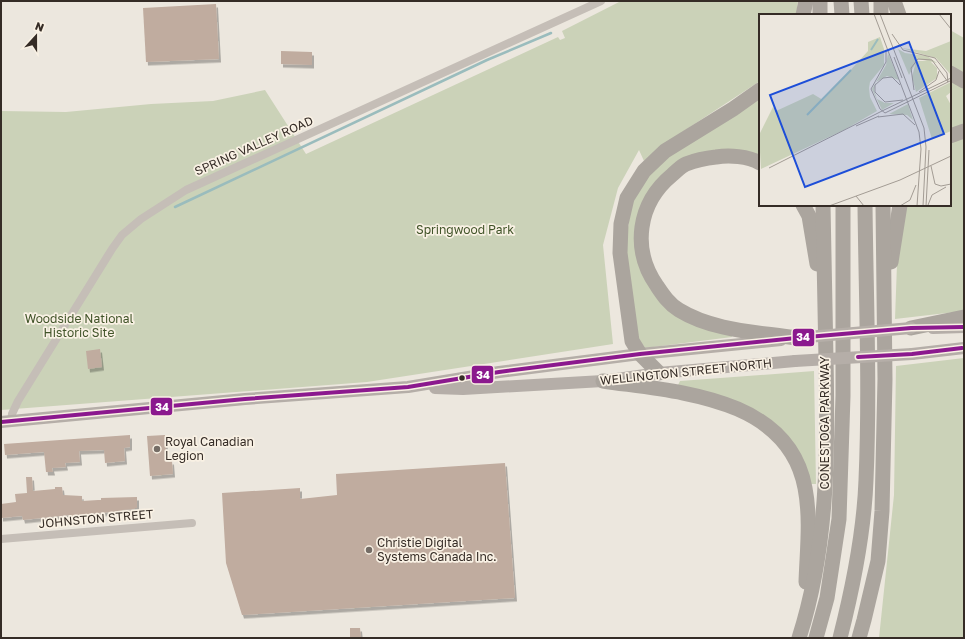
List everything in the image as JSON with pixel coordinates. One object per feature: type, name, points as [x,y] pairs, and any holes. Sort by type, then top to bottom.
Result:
[{"type":"highway","points":[[803,14],[806,1]]},
{"type":"highway","points":[[820,1],[820,14]]},
{"type":"highway","points":[[841,1],[842,14]]},
{"type":"highway","points":[[862,1],[862,14]]},
{"type":"highway","points":[[881,1],[881,14]]},
{"type":"highway","points":[[894,1],[899,14]]},
{"type":"highway","points":[[951,74],[964,81]]},
{"type":"highway","points":[[659,373],[640,354],[632,341],[620,253],[621,224],[627,198],[644,171],[665,151],[733,109],[759,91]]},
{"type":"highway","points":[[951,136],[964,131]]},
{"type":"highway","points":[[759,162],[755,160],[726,155],[702,159],[685,164],[662,183],[652,196],[645,211],[641,243],[644,260],[651,278],[666,299],[678,309],[692,317],[736,329],[796,338]]},
{"type":"highway","points":[[804,206],[809,216],[825,312]]},
{"type":"highway","name":"CONESTOGA PARKWAY","points":[[799,638],[805,619],[816,570],[826,475],[823,206]]},
{"type":"highway","name":"CONESTOGA PARKWAY","points":[[816,638],[827,598],[839,519],[843,396],[843,206]]},
{"type":"highway","points":[[840,638],[850,599],[858,557],[866,481],[867,387],[865,206]]},
{"type":"highway","points":[[859,638],[878,561],[881,537],[885,443],[883,206]]},
{"type":"highway","points":[[884,304],[900,206]]},
{"type":"highway","points":[[911,328],[964,317]]},
{"type":"highway","points":[[603,381],[668,390],[739,408],[765,424],[779,437],[790,450],[800,468],[806,488],[808,518],[805,619]]},
{"type":"street","name":"SPRING VALLEY ROAD","points":[[6,422],[100,267],[122,236],[141,219],[186,190],[601,1]]},
{"type":"street","name":"WELLINGTON STREET NORTH","points":[[6,422],[245,399],[408,387],[499,372],[640,354],[796,338],[911,328],[964,327]]},
{"type":"street","name":"WELLINGTON STREET NORTH","points":[[408,387],[463,389],[603,381],[659,373],[795,361],[912,354],[964,348]]},
{"type":"street","name":"JOHNSTON STREET","points":[[1,539],[192,523]]},
{"type":"green space","name":"Springwood Park","points":[[621,1],[798,1],[796,14],[759,14],[759,82],[661,146],[644,161],[639,150],[618,188],[603,245],[613,344],[367,382],[1,410],[1,111],[66,112],[151,104],[213,101],[265,90],[306,154],[558,37],[560,40],[565,38],[562,31]]},
{"type":"green space","points":[[951,31],[964,38],[964,75],[951,68]]},
{"type":"green space","points":[[951,80],[964,86],[964,125],[951,130]]},
{"type":"green space","points":[[759,95],[759,155],[723,150],[700,153],[641,208],[651,290],[730,331],[732,337],[645,348],[639,340],[624,256],[632,199],[651,169]]},
{"type":"green space","points":[[964,136],[964,311],[895,319],[897,264],[905,206],[951,206],[951,141]]},
{"type":"green space","points":[[964,358],[964,638],[879,638],[894,495],[896,366]]},
{"type":"green space","points":[[814,371],[816,484],[809,484],[784,436],[677,387],[680,381]]},
{"type":"building","points":[[216,4],[219,59],[146,62],[143,8]]},
{"type":"building","points":[[281,51],[312,52],[312,65],[281,64]]},
{"type":"building","points":[[100,349],[102,367],[88,369],[86,351]]},
{"type":"building","points":[[130,435],[130,447],[124,448],[125,461],[105,463],[104,450],[79,451],[80,462],[65,463],[66,467],[52,468],[53,472],[46,472],[44,452],[5,455],[4,444]]},
{"type":"building","name":"Royal Canadian Legion","points":[[165,435],[167,462],[172,461],[173,474],[150,476],[147,436]]},
{"type":"building","name":"Christie Digital Systems Canada Inc.","points":[[505,463],[515,598],[242,615],[226,563],[222,493],[300,488],[300,499],[337,495],[336,474]]},
{"type":"building","points":[[26,477],[32,477],[33,491],[62,487],[63,495],[82,496],[82,501],[101,500],[101,498],[137,497],[137,508],[122,511],[78,515],[77,521],[70,521],[70,515],[23,520],[22,516],[1,518],[1,504],[16,502],[15,494],[27,493]]},
{"type":"building","points":[[350,628],[360,628],[361,638],[350,638]]},
{"type":"waterway","points":[[175,207],[487,60],[551,33]]},
{"type":"transit line","name":"34","points":[[1,422],[245,399],[408,387],[499,372],[640,354],[796,338],[911,328],[964,327]]},
{"type":"transit line","name":"34","points":[[858,357],[912,354],[962,348]]},
{"type":"place","name":"Royal Canadian Legion","points":[[157,449]]},
{"type":"place","name":"Christie Digital Systems Canada Inc.","points":[[369,550]]},
{"type":"park label","name":"Woodside National Historic Site","points":[[79,326]]}]
